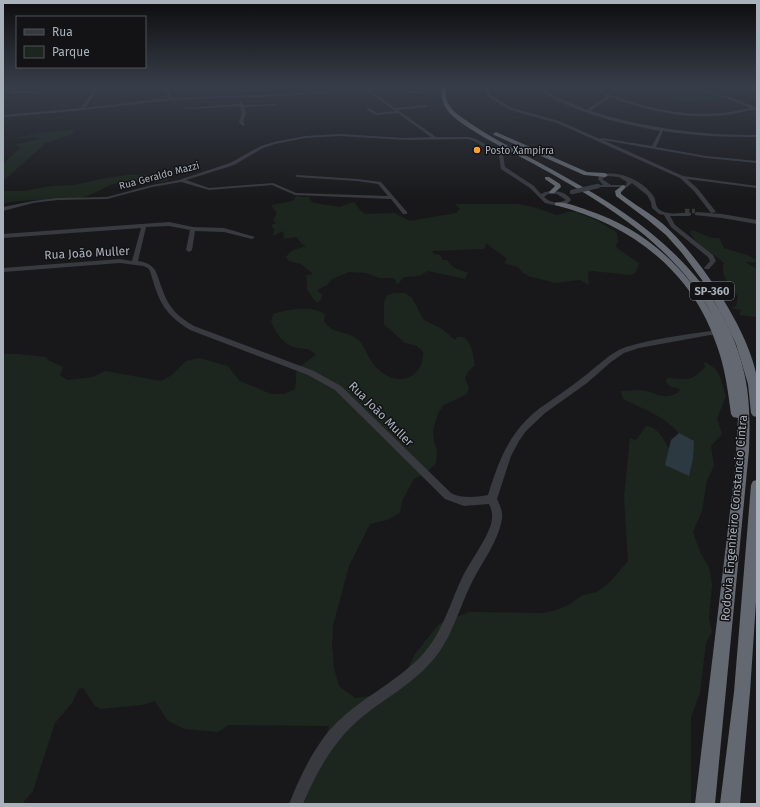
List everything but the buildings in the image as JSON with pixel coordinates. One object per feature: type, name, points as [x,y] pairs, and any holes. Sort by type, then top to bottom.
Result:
[{"type":"highway","points":[[463,125],[473,133],[525,165]]},
{"type":"highway","name":"Rodovia Engenheiro Constancio Cintra","points":[[469,125],[480,133],[596,198],[628,219],[659,243],[686,270],[707,296],[733,351],[742,392],[744,438],[723,649],[705,804]]},
{"type":"highway","name":"Rodovia Engenheiro Constancio Cintra","points":[[473,125],[598,194],[641,222],[674,249],[712,290],[742,344],[752,380],[757,413]]},
{"type":"highway","points":[[477,125],[561,164],[589,175],[605,175]]},
{"type":"highway","points":[[543,175],[558,185],[558,187],[552,192]]},
{"type":"highway","points":[[625,186],[618,191],[618,195],[652,219],[674,240],[700,270],[712,290]]},
{"type":"highway","points":[[557,204],[582,209],[622,228],[653,249],[681,275],[716,330],[732,385],[739,427],[744,438]]},
{"type":"highway","name":"Rodovia Engenheiro Constancio Cintra","points":[[730,804],[742,692],[757,486]]},
{"type":"street","points":[[416,125],[434,138]]},
{"type":"street","points":[[564,125],[682,177],[696,190],[711,213]]},
{"type":"street","points":[[638,125],[662,130],[711,136],[757,136]]},
{"type":"street","points":[[653,148],[662,130]]},
{"type":"street","name":"Rua Geraldo Mazzi","points":[[3,209],[33,202],[57,199],[107,198],[152,186],[182,181],[232,164],[268,144],[290,139],[340,135],[405,139],[434,138],[476,140],[501,155],[503,158],[503,168],[532,187]]},
{"type":"street","points":[[585,135],[706,157],[757,162]]},
{"type":"street","points":[[612,146],[609,144],[610,143],[618,142]]},
{"type":"street","points":[[599,184],[601,177],[605,175],[620,176],[628,179],[646,192],[654,200],[656,211],[667,214],[687,213]]},
{"type":"street","points":[[297,176],[373,182],[380,184],[390,198],[405,213]]},
{"type":"street","points":[[682,177],[757,187]]},
{"type":"street","points":[[625,186],[630,182],[628,179]]},
{"type":"street","points":[[182,181],[209,190],[273,184],[295,194],[390,198]]},
{"type":"street","points":[[532,187],[552,192],[570,194],[599,184],[638,188],[646,192]]},
{"type":"street","points":[[532,187],[547,202],[557,204],[566,202],[570,194]]},
{"type":"street","points":[[541,197],[542,195],[552,192]]},
{"type":"street","points":[[696,213],[711,213],[757,222]]},
{"type":"street","points":[[667,214],[672,226],[711,256],[713,261],[707,268]]},
{"type":"street","points":[[3,236],[144,225],[177,224],[193,229],[224,230],[252,236]]},
{"type":"street","points":[[135,262],[144,225]]},
{"type":"street","points":[[189,250],[193,229]]},
{"type":"street","name":"Rua João Muller","points":[[3,270],[98,262],[135,262],[144,264],[150,267],[153,271],[165,307],[178,320],[192,328],[325,380],[349,398],[448,496],[455,500],[464,502],[492,499]]},
{"type":"street","points":[[296,804],[314,764],[333,737],[349,720],[399,682],[428,657],[442,637],[468,577],[496,524],[497,511],[492,499],[503,462],[513,442],[532,419],[545,407],[584,381],[609,359],[622,350],[712,333],[716,330]]},
{"type":"green space","points":[[76,130],[70,135],[46,143],[3,181],[3,164],[21,147],[15,145],[39,139],[37,137],[11,139],[40,133]]},
{"type":"green space","points":[[127,175],[166,175],[169,178],[167,181],[161,182],[120,182],[89,195],[75,199],[26,200],[3,204],[3,191],[23,191],[51,186],[74,185]]},
{"type":"green space","points":[[297,195],[300,197],[309,197],[314,203],[340,207],[354,202],[365,214],[394,213],[410,221],[456,213],[460,209],[455,204],[518,204],[557,215],[567,212],[576,212],[596,220],[616,232],[618,242],[616,245],[617,248],[639,263],[636,272],[631,275],[592,271],[588,272],[589,285],[580,280],[555,283],[529,276],[523,273],[518,267],[504,263],[507,260],[506,258],[486,243],[485,248],[483,249],[432,251],[434,254],[440,255],[443,260],[447,260],[456,269],[468,272],[465,279],[428,271],[419,276],[404,277],[399,283],[396,284],[396,280],[392,278],[379,278],[366,273],[349,272],[332,279],[327,285],[319,289],[318,291],[322,295],[320,301],[316,302],[307,290],[307,279],[305,276],[313,274],[301,264],[289,261],[286,257],[292,251],[306,246],[296,237],[284,239],[283,231],[273,236],[274,230],[271,225],[276,223],[273,220],[277,213],[271,205],[293,201]]},
{"type":"green space","points":[[692,230],[712,238],[719,238],[724,248],[747,255],[756,260],[756,262],[745,262],[757,269],[757,317],[739,315],[741,310],[732,308],[736,306],[738,297],[723,273],[724,263],[697,242],[690,232]]},
{"type":"green space","points":[[394,293],[405,293],[412,298],[424,320],[442,329],[455,340],[457,337],[462,337],[465,339],[472,351],[475,365],[468,372],[465,378],[469,388],[467,394],[444,405],[438,413],[433,430],[434,442],[437,451],[436,463],[426,473],[414,479],[402,501],[400,513],[387,520],[370,524],[349,566],[333,626],[332,646],[334,668],[339,686],[355,698],[376,695],[406,672],[415,654],[439,624],[469,612],[542,613],[557,610],[570,604],[583,595],[597,592],[609,583],[628,561],[624,497],[630,438],[635,440],[637,439],[646,426],[651,427],[660,434],[675,461],[682,438],[671,425],[647,410],[623,399],[621,391],[640,390],[663,396],[673,395],[679,392],[680,389],[669,386],[666,381],[667,378],[692,378],[705,367],[704,362],[714,368],[720,376],[726,396],[717,419],[722,434],[711,446],[714,466],[707,480],[702,511],[693,532],[700,552],[709,567],[712,584],[709,619],[712,632],[706,643],[700,693],[691,717],[691,804],[303,804],[311,786],[329,726],[229,725],[218,732],[184,729],[167,720],[155,701],[142,705],[101,709],[95,706],[83,688],[79,689],[72,703],[55,723],[33,791],[22,804],[3,804],[3,354],[46,357],[48,360],[63,367],[60,375],[67,380],[93,377],[105,371],[161,381],[172,375],[186,361],[199,358],[228,366],[240,381],[271,394],[284,394],[295,389],[297,370],[316,354],[309,350],[293,347],[288,344],[275,330],[271,321],[273,314],[293,309],[307,309],[320,311],[325,314],[324,321],[327,325],[335,330],[356,338],[364,347],[376,368],[392,378],[399,379],[411,376],[419,369],[423,358],[423,351],[415,345],[405,343],[384,324],[384,303],[386,296]]},
{"type":"shaded area","points":[[679,433],[694,441],[693,458],[689,476],[665,465],[671,440]]},
{"type":"tunnel","points":[[685,211],[695,211]]},
{"type":"place","name":"Posto Xampirra","points":[[477,150]]}]
